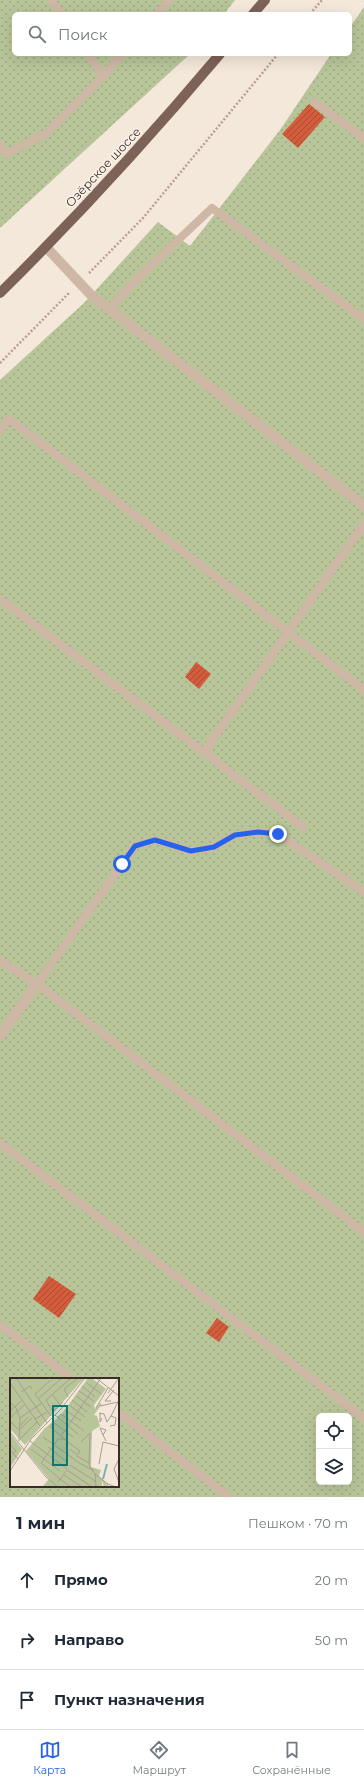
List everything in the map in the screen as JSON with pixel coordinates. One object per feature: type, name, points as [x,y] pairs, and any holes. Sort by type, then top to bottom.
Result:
[{"type":"main road","points":[[255,12],[265,0]]},
{"type":"main road","name":"Озёрское шоссе","points":[[0,293],[46,247],[176,106],[218,56]]},
{"type":"street","points":[[46,247],[80,283],[109,309],[364,506]]},
{"type":"street","points":[[0,1036],[37,984]]},
{"type":"lane","points":[[51,0],[60,12]]},
{"type":"lane","points":[[159,12],[169,0]]},
{"type":"lane","points":[[89,56],[103,76]]},
{"type":"lane","points":[[0,145],[6,154],[45,134],[103,76],[120,56]]},
{"type":"lane","points":[[314,102],[364,138]]},
{"type":"lane","points":[[109,309],[139,276],[212,208],[364,319]]},
{"type":"lane","points":[[0,431],[9,419],[364,690]]},
{"type":"lane","points":[[204,752],[364,524]]},
{"type":"lane","points":[[0,599],[303,827]]},
{"type":"lane","points":[[37,984],[135,846],[155,840],[191,851],[214,847],[235,835],[258,832],[278,834],[364,892]]},
{"type":"lane","points":[[0,960],[37,984],[364,1232]]},
{"type":"lane","points":[[0,1143],[364,1418]]},
{"type":"lane","points":[[0,1325],[72,1378]]},
{"type":"lane","points":[[119,1413],[229,1497]]},
{"type":"path","points":[[312,12],[322,0]]},
{"type":"path","points":[[0,362],[143,218],[276,56]]},
{"type":"green space","points":[[0,0],[235,0],[226,12],[12,12],[12,56],[188,56],[0,228]]},
{"type":"green space","points":[[364,7],[364,1497],[0,1497],[0,380],[85,302],[158,222],[190,246],[280,130],[330,56],[352,56],[352,24]]},
{"type":"building","points":[[309,104],[325,117],[298,148],[282,134]]},
{"type":"building","points":[[196,662],[211,674],[199,689],[185,677]]},
{"type":"building","points":[[49,1276],[76,1294],[59,1318],[33,1299]]},
{"type":"building","points":[[217,1318],[229,1327],[219,1342],[206,1333]]},
{"type":"route","points":[[122,864],[135,846],[155,840],[191,851],[214,847],[235,835],[258,832],[278,834]]}]
